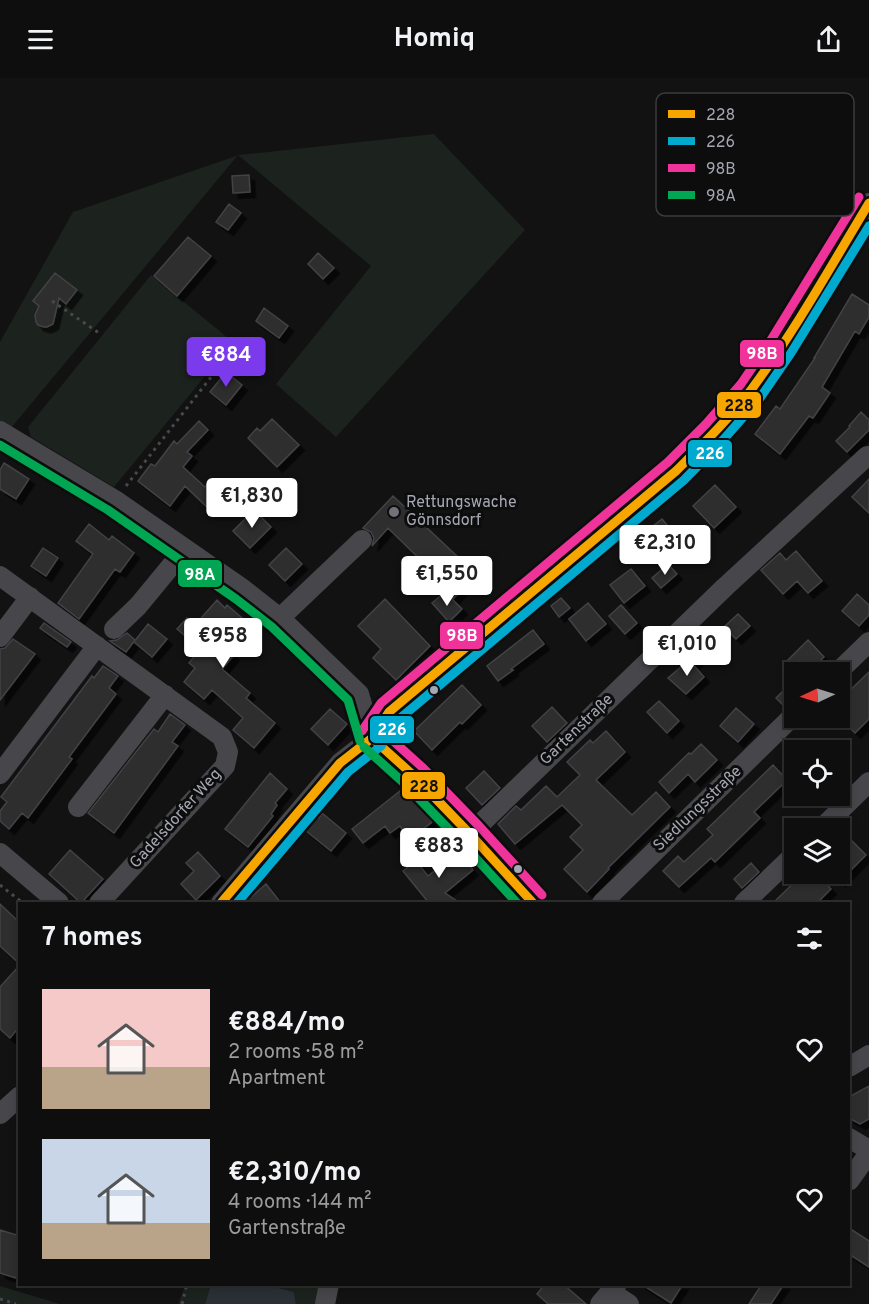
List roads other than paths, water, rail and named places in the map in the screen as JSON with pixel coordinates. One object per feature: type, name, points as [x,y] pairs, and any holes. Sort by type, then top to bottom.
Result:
[{"type":"street","points":[[222,902],[339,763],[372,738],[389,712],[676,471],[715,432],[750,391],[781,347],[866,208]]},
{"type":"street","points":[[0,431],[115,500],[243,589],[280,618],[359,694],[372,738],[413,775],[531,902]]},
{"type":"street","name":"Gartenstraße","points":[[470,834],[724,587],[869,456]]},
{"type":"street","points":[[280,618],[362,540]]},
{"type":"street","points":[[114,629],[138,606],[185,549]]},
{"type":"street","name":"Gadelsdorfer Weg","points":[[0,576],[222,737],[228,752],[225,766],[100,902]]},
{"type":"street","points":[[0,637],[30,597]]},
{"type":"street","points":[[848,662],[869,642]]},
{"type":"street","points":[[0,774],[97,646]]},
{"type":"street","points":[[78,807],[165,695]]},
{"type":"street","name":"Siedlungsstraße","points":[[603,902],[784,725]]},
{"type":"street","points":[[832,818],[869,782]]},
{"type":"street","points":[[0,853],[58,902]]},
{"type":"street","points":[[745,902],[784,865]]},
{"type":"street","points":[[850,1066],[869,1055]]},
{"type":"street","points":[[0,1114],[18,1098]]},
{"type":"street","points":[[850,1139],[869,1152],[850,1180]]},
{"type":"street","points":[[325,1304],[329,1286]]},
{"type":"street","points":[[609,1293],[629,1304]]},
{"type":"place","name":"Rettungswache Gönnsdorf","points":[[394,512]]}]
